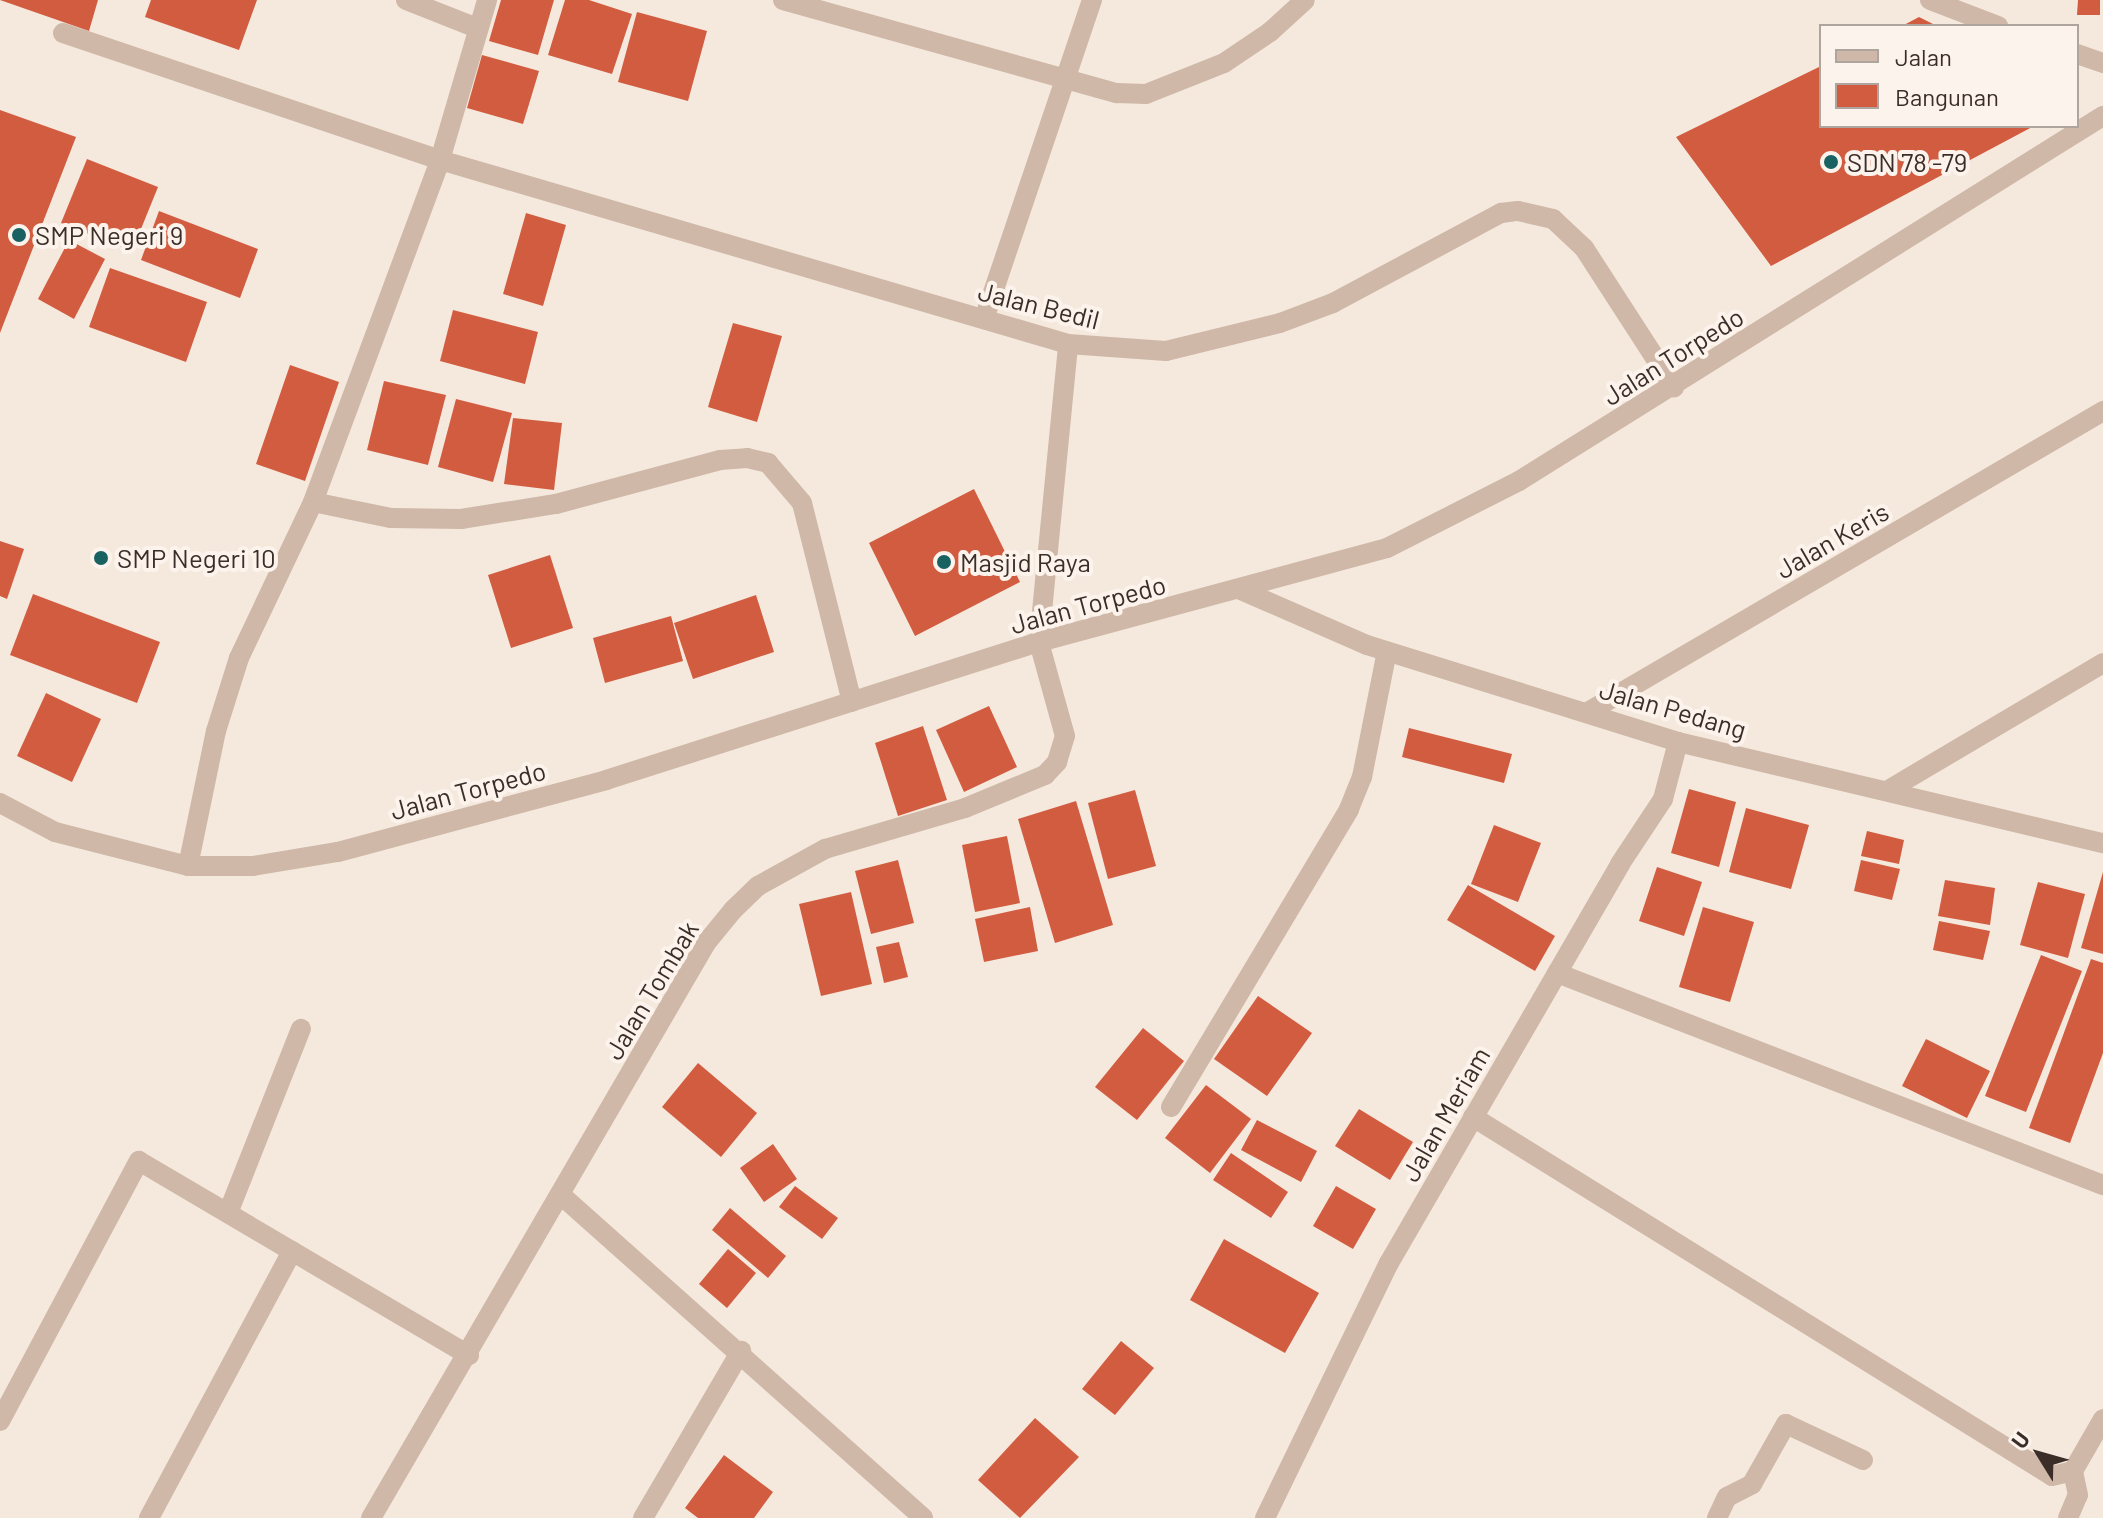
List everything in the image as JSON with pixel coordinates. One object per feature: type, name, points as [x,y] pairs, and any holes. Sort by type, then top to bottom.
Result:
[{"type":"street","points":[[406,0],[477,28]]},
{"type":"street","points":[[188,866],[216,731],[239,658],[313,502],[440,160],[487,0]]},
{"type":"street","points":[[783,0],[1117,93],[1146,94],[1224,63],[1270,32],[1305,0]]},
{"type":"street","points":[[984,319],[1092,0]]},
{"type":"street","points":[[1930,0],[1993,24]]},
{"type":"street","name":"Jalan Bedil","points":[[63,33],[440,160],[1068,344],[1166,351],[1265,328],[1333,303],[1501,213],[1518,211],[1553,219],[1584,248],[1674,387]]},
{"type":"street","points":[[2079,55],[2103,63]]},
{"type":"street","name":"Jalan Torpedo","points":[[0,803],[10,819],[102,847],[188,866],[253,866],[338,852],[606,780],[1039,642],[1241,590],[1387,548],[1519,481],[1674,387],[2103,116]]},
{"type":"street","points":[[1039,642],[1068,344]]},
{"type":"street","name":"Jalan Keris","points":[[1588,712],[2103,411]]},
{"type":"street","points":[[313,502],[391,518],[461,519],[556,504],[720,460],[768,463],[802,503],[852,702]]},
{"type":"street","name":"Jalan Pedang","points":[[1241,590],[1387,651],[1678,742],[1890,789],[2103,843]]},
{"type":"street","name":"Jalan Tombak","points":[[371,1518],[469,1355],[706,943],[758,886],[825,849],[965,808],[1045,775],[1057,762],[1065,736],[1039,642]]},
{"type":"street","points":[[1171,1107],[1349,809],[1362,777],[1387,651]]},
{"type":"street","points":[[1890,789],[2103,663]]},
{"type":"street","name":"Jalan Meriam","points":[[1265,1518],[1389,1263],[1557,973],[1663,799],[1678,742]]},
{"type":"street","points":[[1557,973],[2103,1185]]},
{"type":"street","points":[[228,1213],[301,1029]]},
{"type":"street","points":[[1473,1117],[2052,1476],[2073,1471]]},
{"type":"street","points":[[0,1421],[139,1161],[469,1355]]},
{"type":"street","points":[[561,1195],[741,1351],[923,1518]]},
{"type":"street","points":[[149,1518],[292,1251]]},
{"type":"street","points":[[643,1518],[741,1351]]},
{"type":"street","points":[[2068,1518],[2078,1495],[2073,1471],[2103,1419]]},
{"type":"street","points":[[1717,1518],[1727,1497],[1750,1487],[1786,1424],[1863,1460]]},
{"type":"building","points":[[0,0],[98,0],[89,31]]},
{"type":"building","points":[[151,0],[257,0],[239,50],[145,17]]},
{"type":"building","points":[[501,0],[554,0],[538,55],[489,41]]},
{"type":"building","points":[[565,0],[589,0],[632,14],[612,74],[548,55]]},
{"type":"building","points":[[2078,0],[2100,0],[2100,15],[2077,15]]},
{"type":"building","points":[[637,12],[707,31],[688,101],[618,82]]},
{"type":"building","points":[[1919,17],[1933,24],[1906,24]]},
{"type":"building","points":[[482,55],[539,71],[523,124],[467,108]]},
{"type":"building","name":"SDN 78 -79","points":[[1819,67],[1819,128],[2030,128],[1771,266],[1676,137]]},
{"type":"building","name":"SMP Negeri 9","points":[[0,110],[76,137],[0,333]]},
{"type":"building","points":[[87,159],[158,187],[132,251],[61,223]]},
{"type":"building","points":[[159,211],[258,249],[240,298],[141,260]]},
{"type":"building","points":[[526,213],[566,225],[543,306],[503,294]]},
{"type":"building","points":[[69,240],[105,259],[74,319],[38,299]]},
{"type":"building","points":[[110,268],[207,302],[186,362],[89,327]]},
{"type":"building","points":[[453,310],[538,332],[525,384],[440,361]]},
{"type":"building","points":[[733,323],[782,336],[757,422],[708,407]]},
{"type":"building","points":[[290,365],[339,382],[305,481],[256,464]]},
{"type":"building","points":[[384,381],[446,395],[428,465],[367,450]]},
{"type":"building","points":[[456,399],[512,413],[493,482],[438,467]]},
{"type":"building","points":[[513,418],[562,423],[554,490],[504,484]]},
{"type":"building","name":"Masjid Raya","points":[[974,489],[1020,582],[915,636],[869,543]]},
{"type":"building","points":[[0,541],[24,549],[7,599],[0,596]]},
{"type":"building","points":[[550,555],[573,628],[511,648],[488,575]]},
{"type":"building","points":[[33,594],[160,642],[137,703],[10,655]]},
{"type":"building","points":[[756,595],[774,652],[693,679],[674,623]]},
{"type":"building","points":[[671,616],[683,661],[605,683],[593,638]]},
{"type":"building","points":[[46,693],[101,719],[72,782],[17,756]]},
{"type":"building","points":[[989,706],[1017,767],[964,792],[936,730]]},
{"type":"building","points":[[923,726],[947,800],[898,816],[875,743]]},
{"type":"building","points":[[1409,728],[1512,754],[1504,783],[1402,757]]},
{"type":"building","points":[[1689,789],[1736,802],[1719,867],[1671,853]]},
{"type":"building","points":[[1135,790],[1156,866],[1108,879],[1088,803]]},
{"type":"building","points":[[1076,801],[1113,925],[1055,943],[1018,819]]},
{"type":"building","points":[[1746,808],[1809,825],[1791,889],[1729,872]]},
{"type":"building","points":[[1494,825],[1541,843],[1518,902],[1471,884]]},
{"type":"building","points":[[1867,831],[1904,840],[1899,864],[1861,856]]},
{"type":"building","points":[[1007,836],[1020,903],[975,912],[962,845]]},
{"type":"building","points":[[898,860],[914,923],[871,934],[855,871]]},
{"type":"building","points":[[1861,860],[1900,869],[1892,900],[1854,891]]},
{"type":"building","points":[[1657,867],[1702,882],[1684,936],[1639,921]]},
{"type":"building","points":[[2103,872],[2103,954],[2081,948]]},
{"type":"building","points":[[1945,880],[1995,888],[1990,925],[1938,916]]},
{"type":"building","points":[[2038,882],[2085,894],[2068,958],[2020,945]]},
{"type":"building","points":[[1468,885],[1555,936],[1535,971],[1447,920]]},
{"type":"building","points":[[851,892],[872,984],[821,996],[799,904]]},
{"type":"building","points":[[1030,907],[1038,951],[984,962],[975,919]]},
{"type":"building","points":[[1703,907],[1754,922],[1730,1002],[1679,987]]},
{"type":"building","points":[[1939,921],[1990,931],[1983,960],[1933,950]]},
{"type":"building","points":[[899,942],[908,977],[884,983],[876,947]]},
{"type":"building","points":[[2041,955],[2082,971],[2026,1112],[1985,1096]]},
{"type":"building","points":[[2091,959],[2103,963],[2103,1053],[2070,1143],[2029,1128]]},
{"type":"building","points":[[1258,996],[1312,1033],[1267,1096],[1214,1059]]},
{"type":"building","points":[[1143,1028],[1184,1061],[1137,1120],[1095,1087]]},
{"type":"building","points":[[1926,1039],[1990,1071],[1967,1118],[1902,1086]]},
{"type":"building","points":[[698,1063],[757,1113],[721,1157],[662,1107]]},
{"type":"building","points":[[1206,1085],[1251,1119],[1210,1173],[1165,1138]]},
{"type":"building","points":[[1359,1109],[1413,1142],[1390,1180],[1335,1146]]},
{"type":"building","points":[[1257,1120],[1317,1151],[1301,1182],[1241,1150]]},
{"type":"building","points":[[773,1144],[797,1179],[764,1202],[740,1168]]},
{"type":"building","points":[[1231,1153],[1288,1192],[1271,1218],[1213,1180]]},
{"type":"building","points":[[795,1186],[838,1218],[822,1239],[779,1207]]},
{"type":"building","points":[[1336,1186],[1376,1209],[1353,1249],[1313,1226]]},
{"type":"building","points":[[730,1208],[786,1256],[768,1278],[712,1230]]},
{"type":"building","points":[[1224,1239],[1319,1293],[1285,1353],[1190,1300]]},
{"type":"building","points":[[728,1249],[756,1273],[727,1308],[699,1284]]},
{"type":"building","points":[[1121,1341],[1154,1368],[1115,1415],[1082,1389]]},
{"type":"building","points":[[1035,1418],[1079,1457],[1020,1518],[978,1480]]},
{"type":"building","points":[[724,1455],[773,1492],[754,1518],[698,1518],[685,1508]]},
{"type":"place","name":"SDN 78 -79","points":[[1831,162]]},
{"type":"place","name":"SMP Negeri 9","points":[[19,235]]},
{"type":"place","name":"SMP Negeri 10","points":[[101,558]]},
{"type":"place","name":"Masjid Raya","points":[[944,562]]}]
